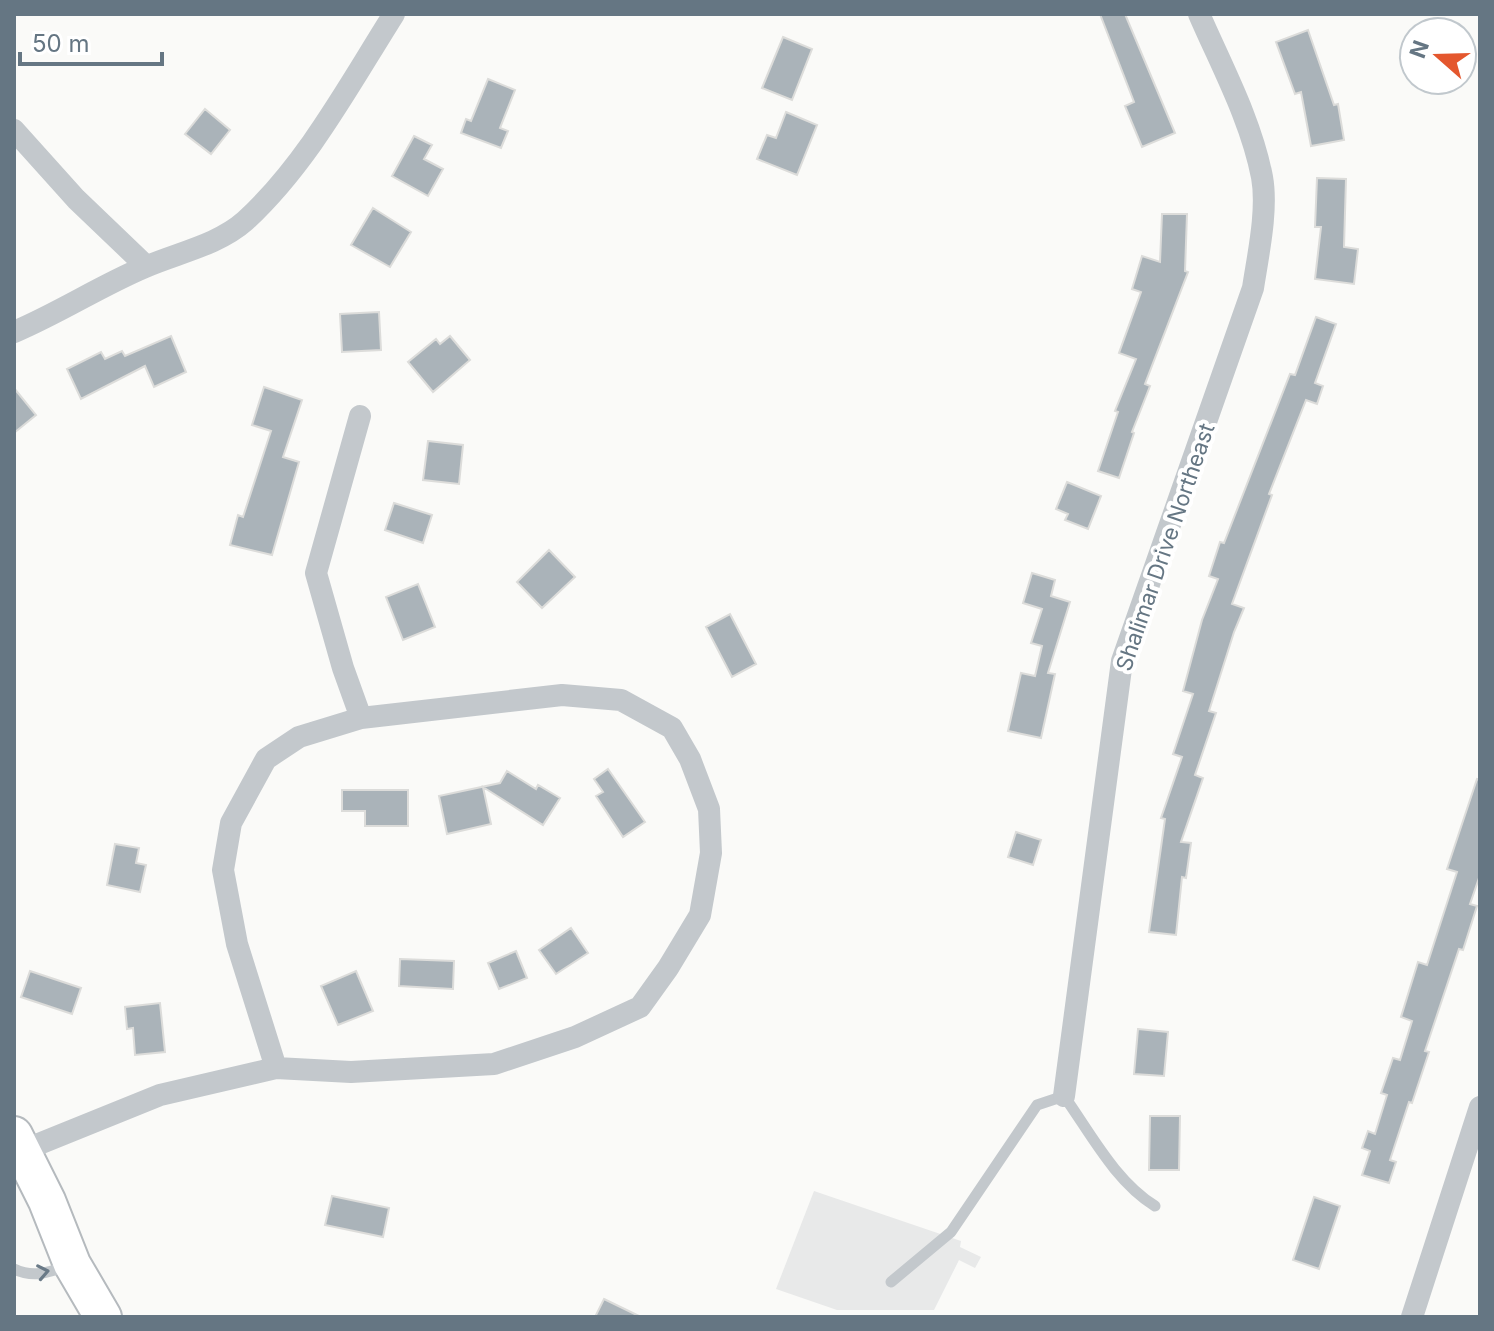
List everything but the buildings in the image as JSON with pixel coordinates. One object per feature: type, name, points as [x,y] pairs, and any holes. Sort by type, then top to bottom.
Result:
[{"type":"main road","points":[[19,1143],[72,1264],[103,1317]]},
{"type":"street","points":[[14,332],[56,314],[146,266],[191,251],[242,223],[295,168],[394,14]]},
{"type":"street","name":"Shalimar Drive Northeast","points":[[1064,1096],[1122,661],[1253,288],[1261,233],[1262,179],[1247,124],[1199,14]]},
{"type":"street","points":[[14,130],[76,199],[146,266]]},
{"type":"street","points":[[360,416],[316,573],[361,718]]},
{"type":"street","points":[[19,1143],[160,1095],[276,1068],[351,1072],[494,1064],[575,1037],[640,1007],[700,915],[711,853],[709,809],[690,759],[672,728],[621,700],[562,695],[361,718],[299,737],[266,759],[231,823],[223,870],[237,944],[276,1068]]},
{"type":"street","points":[[1412,1317],[1480,1107]]},
{"type":"lane","points":[[891,1282],[951,1232],[1037,1105],[1064,1096],[1123,1181],[1137,1195],[1155,1206]]},
{"type":"lane","points":[[14,1269],[26,1275],[49,1272],[72,1264]]},
{"type":"shaded area","points":[[814,1191],[961,1241],[960,1247],[981,1257],[975,1268],[959,1260],[934,1310],[837,1310],[776,1289]]}]
